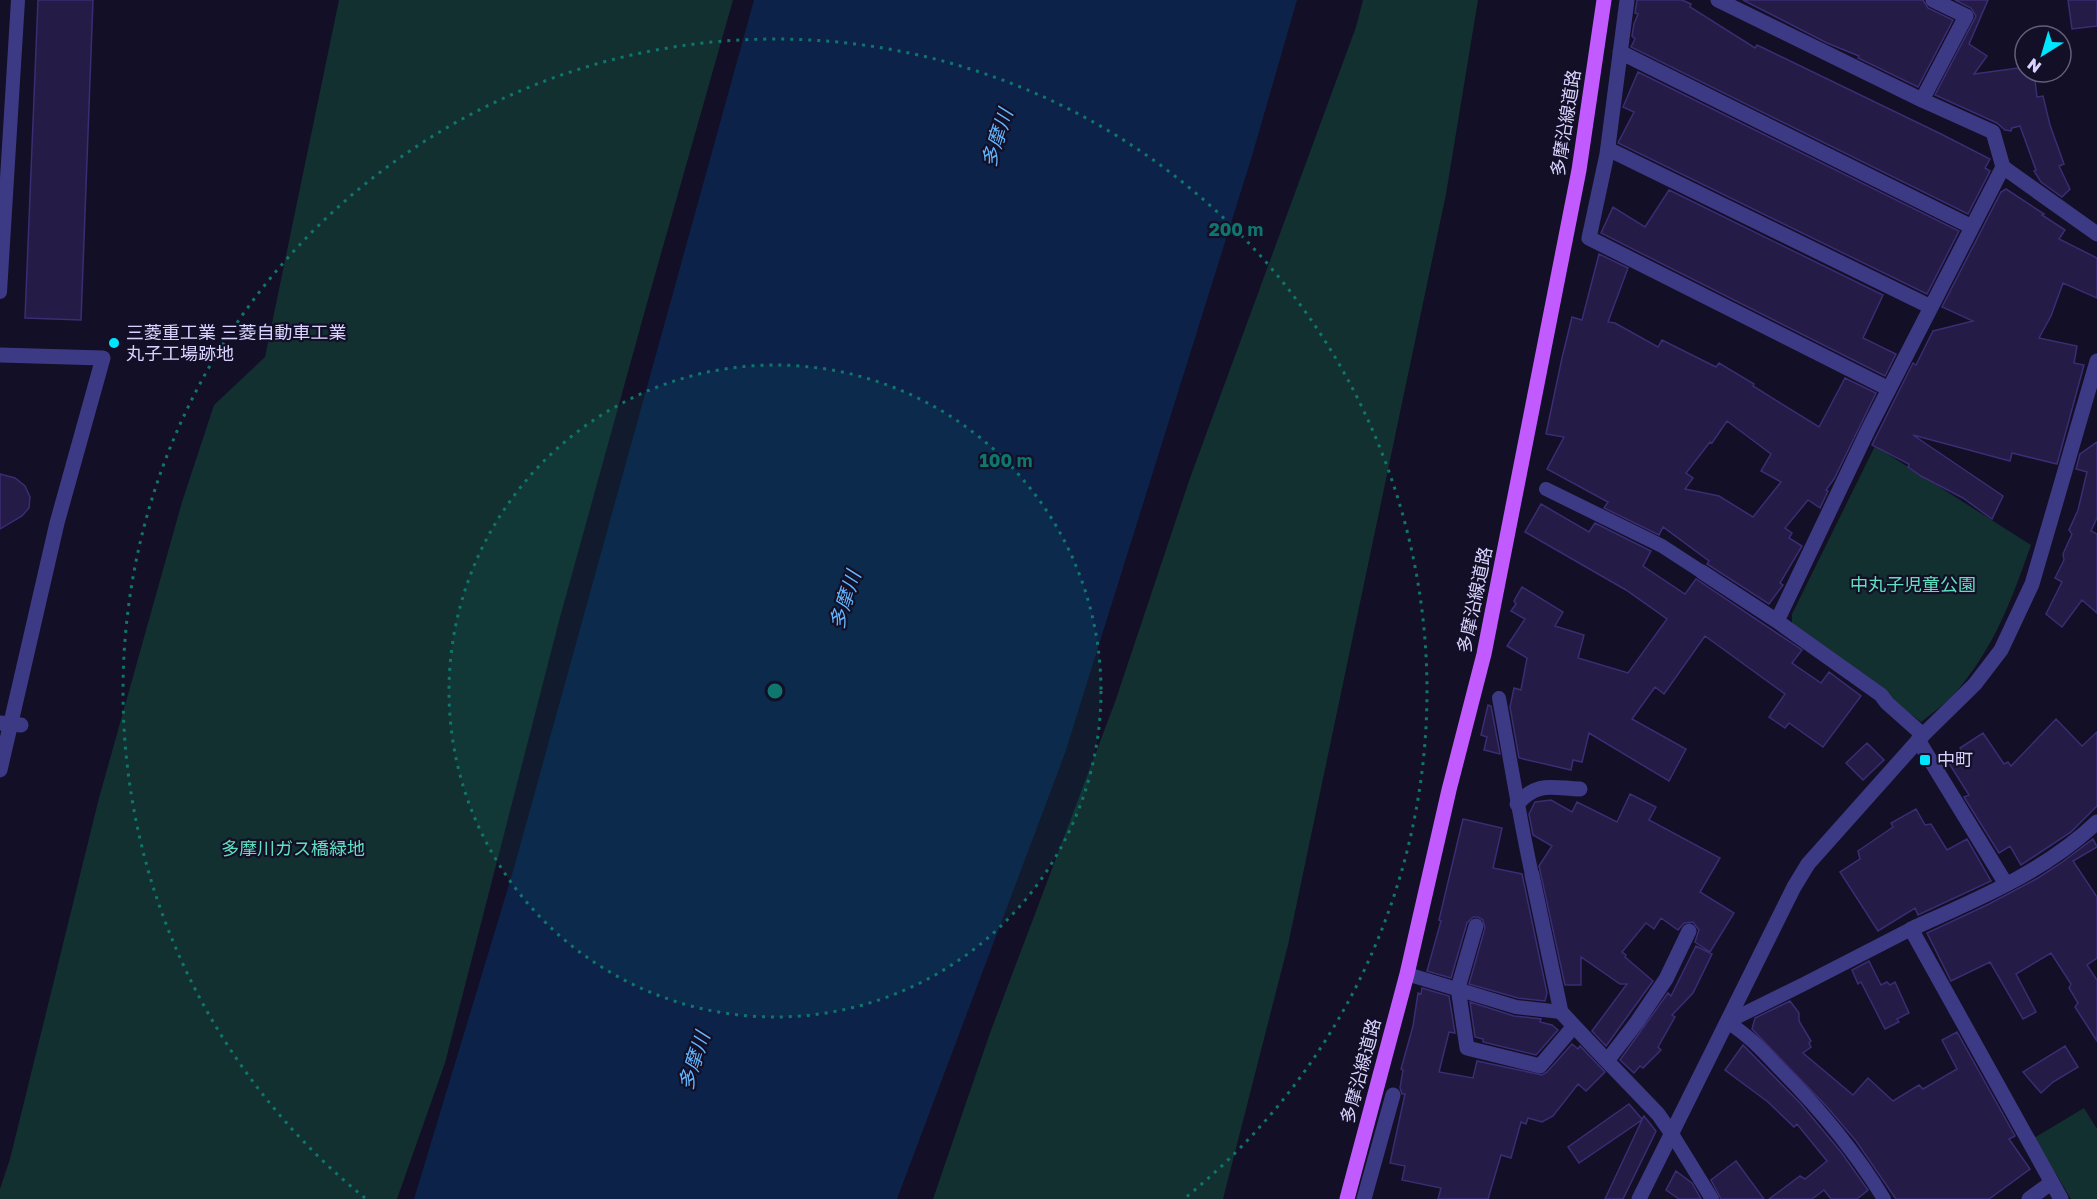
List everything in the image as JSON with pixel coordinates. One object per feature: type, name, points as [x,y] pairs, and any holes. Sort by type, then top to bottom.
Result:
[{"type":"main road","name":"多摩沿線道路","points":[[1347,1199],[1407,974],[1488,632],[1579,170],[1605,0]]},
{"type":"street","points":[[1627,0],[1608,149],[1588,238],[1889,389]]},
{"type":"street","points":[[1718,0],[1922,100],[1994,132],[2003,168],[2097,234]]},
{"type":"street","points":[[1922,100],[1966,16],[1933,0]]},
{"type":"street","points":[[1620,52],[1972,227]]},
{"type":"street","points":[[1608,149],[1931,307]]},
{"type":"street","points":[[1777,621],[1889,389],[2003,168]]},
{"type":"street","points":[[0,355],[103,358],[57,523],[0,770]]},
{"type":"street","points":[[1639,1199],[1794,886],[1808,864],[1921,737],[1975,684],[2001,650],[2032,584],[2097,361]]},
{"type":"street","points":[[1702,572],[1777,621],[1881,695],[1921,737],[2006,884]]},
{"type":"street","points":[[1517,804],[1528,792],[1538,788],[1580,789]]},
{"type":"street","points":[[2061,1199],[1911,929],[2006,884],[2077,842],[2097,822]]},
{"type":"street","points":[[1532,875],[1561,1012],[1658,1114],[1672,1134]]},
{"type":"street","points":[[1476,926],[1458,988],[1467,1048],[1540,1066],[1574,1026]]},
{"type":"street","points":[[1607,1061],[1666,979],[1689,931]]},
{"type":"street","points":[[1364,1199],[1393,1095]]},
{"type":"street","points":[[2029,1199],[2051,1183]]},
{"type":"lane","points":[[0,292],[18,0]]},
{"type":"lane","points":[[1546,489],[1662,546],[1702,572]]},
{"type":"lane","points":[[1499,698],[1532,875]]},
{"type":"lane","points":[[1726,1022],[1911,929]]},
{"type":"lane","points":[[1407,974],[1516,1007],[1561,1012]]},
{"type":"lane","points":[[1726,1022],[1743,1032],[1809,1097],[1866,1169],[1884,1199]]},
{"type":"lane","points":[[1672,1134],[1712,1199]]},
{"type":"green space","name":"多摩川ガス橋緑地","points":[[339,0],[733,0],[559,621],[445,1063],[397,1199],[0,1199],[0,1189],[10,1159],[99,798],[182,502],[214,405],[265,357]]},
{"type":"green space","points":[[1363,0],[1478,0],[1446,194],[1288,945],[1223,1199],[933,1199],[990,1033],[1115,702],[1190,478],[1356,27]]},
{"type":"green space","name":"中丸子児童公園","points":[[1875,446],[2031,545],[2009,604],[1981,658],[1956,692],[1921,722],[1792,623],[1792,614]]},
{"type":"green space","points":[[2084,1108],[2097,1129],[2097,1199],[2071,1199],[2034,1138]]},
{"type":"water","name":"多摩川","points":[[754,0],[1297,0],[1252,156],[1065,753],[897,1199],[414,1199],[514,868]]},
{"type":"building","points":[[38,0],[93,0],[81,320],[25,318]]},
{"type":"building","points":[[1637,0],[1682,0],[1691,4],[1690,7],[1755,48],[1757,45],[1990,159],[1985,168],[1990,171],[1968,214],[1631,47],[1635,39],[1632,36],[1638,14],[1635,13]]},
{"type":"building","points":[[1743,0],[1923,0],[1928,8],[1953,20],[1918,87]]},
{"type":"building","points":[[1955,0],[1988,0],[1969,44],[1987,56],[1974,74],[2013,69],[2013,84],[2035,84],[2037,97],[2043,96],[2050,125],[2064,164],[2059,166],[2070,189],[2062,197],[2041,182],[2034,171],[2036,170],[2020,126],[2012,128],[2011,131],[2005,130],[1997,123],[1935,95],[1976,16],[1971,8]]},
{"type":"building","points":[[2068,0],[2097,0],[2097,26],[2073,29]]},
{"type":"building","points":[[1638,72],[1959,231],[1927,294],[1618,143],[1634,112],[1623,107]]},
{"type":"building","points":[[2006,189],[2065,230],[2059,239],[2097,258],[2097,298],[2063,283],[2051,316],[2039,338],[2077,346],[2074,363],[2084,365],[2057,464],[2012,453],[2010,461],[1913,435],[2003,496],[1992,519],[1963,498],[1921,476],[1908,467],[1909,464],[1872,445],[1913,363],[1916,365],[1933,331],[1973,321],[1942,307],[2001,192]]},
{"type":"building","points":[[1669,190],[1883,295],[1863,338],[1896,354],[1885,376],[1601,233],[1613,207],[1645,227]]},
{"type":"building","points":[[1599,254],[1628,268],[1608,322],[1615,323],[1658,347],[1662,340],[1716,367],[1719,363],[1819,427],[1845,378],[1876,393],[1834,479],[1826,490],[1828,491],[1820,508],[1808,500],[1785,528],[1792,533],[1789,538],[1802,546],[1780,583],[1783,585],[1769,604],[1707,564],[1709,561],[1663,527],[1659,535],[1604,508],[1608,502],[1547,469],[1564,437],[1546,434],[1562,358],[1572,317],[1582,320]],"holes":[[[1727,421],[1771,454],[1761,471],[1781,482],[1753,517],[1719,496],[1685,489],[1693,478],[1686,473],[1710,442],[1712,443]]]},
{"type":"building","points":[[2097,442],[2097,518],[2091,531],[2097,534],[2097,613],[2082,600],[2062,627],[2046,614],[2062,582],[2055,578],[2064,560],[2063,554],[2072,534],[2069,530],[2078,510],[2087,472],[2076,469],[2080,454]]},
{"type":"building","points":[[0,474],[15,478],[25,486],[30,497],[29,508],[22,516],[0,529]]},
{"type":"building","points":[[1541,504],[1589,532],[1595,523],[1651,551],[1643,566],[1685,594],[1696,579],[1802,650],[1792,663],[1821,683],[1829,672],[1861,696],[1823,747],[1789,723],[1785,728],[1769,717],[1785,694],[1705,636],[1664,694],[1655,687],[1632,719],[1686,749],[1669,781],[1589,733],[1582,762],[1573,760],[1571,770],[1519,758],[1510,707],[1514,688],[1521,690],[1527,658],[1507,646],[1525,619],[1511,611],[1522,587],[1563,612],[1555,626],[1584,635],[1578,658],[1628,673],[1667,619],[1626,590],[1525,532]]},
{"type":"building","points":[[1488,705],[1491,706],[1500,754],[1484,750],[1487,737],[1481,735]]},
{"type":"building","points":[[2056,719],[2082,746],[2097,732],[2097,806],[2071,832],[2021,865],[2010,846],[1999,853],[1964,797],[1969,795],[1950,765],[1965,755],[1960,748],[1983,733],[2004,764],[2008,762],[2011,766]]},
{"type":"building","points":[[1867,743],[1884,760],[1863,780],[1846,763]]},
{"type":"building","points":[[1630,794],[1656,807],[1649,820],[1720,858],[1700,892],[1734,913],[1710,952],[1695,942],[1699,930],[1693,922],[1684,923],[1678,930],[1661,918],[1654,929],[1646,923],[1622,952],[1653,981],[1606,1046],[1592,1031],[1627,984],[1620,984],[1581,957],[1581,985],[1565,985],[1539,866],[1552,846],[1533,835],[1529,814],[1535,802],[1551,800],[1572,812],[1577,802],[1617,822]]},
{"type":"building","points":[[1916,809],[1925,825],[1931,824],[1947,850],[1967,839],[1991,881],[1918,915],[1915,908],[1878,931],[1840,872],[1860,859],[1858,851],[1893,827],[1891,823]]},
{"type":"building","points":[[1463,819],[1502,828],[1493,868],[1522,874],[1547,993],[1545,1001],[1518,998],[1469,984],[1485,928],[1483,920],[1478,917],[1473,917],[1467,923],[1451,978],[1427,971],[1441,921],[1439,920]]},
{"type":"building","points":[[2093,839],[2097,847],[2073,861],[2097,897],[2097,958],[2087,965],[2097,980],[2097,1041],[2075,1007],[2078,1003],[2069,988],[2071,984],[2051,953],[2016,974],[2036,1012],[2023,1019],[1990,962],[1951,981],[1927,933],[2038,878]]},
{"type":"building","points":[[1696,946],[1712,954],[1693,993],[1672,1015],[1675,1017],[1658,1047],[1661,1050],[1643,1068],[1640,1066],[1634,1073],[1620,1060],[1668,993],[1671,996]]},
{"type":"building","points":[[1869,961],[1881,985],[1887,982],[1890,985],[1895,982],[1909,1013],[1897,1019],[1899,1022],[1885,1029],[1861,982],[1858,984],[1852,970]]},
{"type":"building","points":[[1422,988],[1449,996],[1455,1033],[1449,1032],[1439,1072],[1473,1078],[1477,1061],[1542,1075],[1572,1044],[1578,1049],[1580,1046],[1605,1072],[1586,1091],[1578,1084],[1553,1116],[1542,1122],[1528,1118],[1526,1124],[1521,1122],[1511,1158],[1501,1155],[1488,1199],[1438,1199],[1441,1188],[1402,1180],[1405,1166],[1390,1163],[1405,1094],[1402,1094],[1400,1088],[1403,1070],[1401,1069],[1413,1026],[1418,993],[1421,994]]},
{"type":"building","points":[[1790,1001],[1799,1013],[1799,1021],[1811,1041],[1809,1043],[1811,1047],[1803,1053],[1853,1095],[1868,1078],[1893,1101],[1919,1085],[1923,1089],[1957,1069],[1942,1040],[1957,1032],[2015,1136],[2009,1139],[2030,1169],[1989,1199],[1896,1199],[1856,1141],[1828,1108],[1752,1029],[1755,1018]]},
{"type":"building","points":[[1470,1002],[1514,1016],[1541,1019],[1540,1022],[1552,1025],[1558,1030],[1536,1055],[1483,1042],[1483,1039],[1475,1037]]},
{"type":"building","points":[[1743,1045],[1801,1104],[1841,1152],[1868,1190],[1857,1199],[1831,1199],[1824,1190],[1812,1199],[1769,1199],[1800,1176],[1805,1179],[1827,1161],[1797,1124],[1794,1127],[1768,1102],[1725,1070]]},
{"type":"building","points":[[2065,1046],[2078,1067],[2053,1082],[2041,1093],[2023,1072]]},
{"type":"building","points":[[1629,1104],[1642,1119],[1644,1116],[1656,1131],[1623,1199],[1605,1199],[1642,1120],[1579,1163],[1568,1147]]},
{"type":"building","points":[[1736,1161],[1764,1199],[1721,1199],[1711,1180]]},
{"type":"building","points":[[1676,1171],[1692,1183],[1701,1199],[1679,1199],[1666,1190]]},
{"type":"place","name":"三菱重工業 三菱自動車工業 丸子工場跡地","points":[[114,343]]},
{"type":"place","name":"中町","points":[[1925,760]]}]
